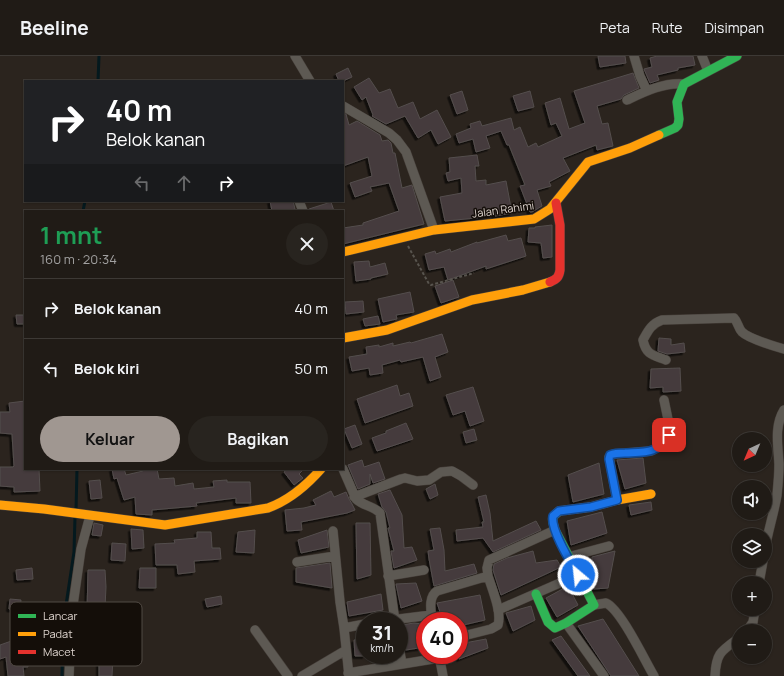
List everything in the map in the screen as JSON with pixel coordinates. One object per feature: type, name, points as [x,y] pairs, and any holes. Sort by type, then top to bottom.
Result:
[{"type":"street","points":[[295,56],[309,80]]},
{"type":"street","points":[[634,56],[640,76],[647,90]]},
{"type":"street","points":[[702,56],[708,71]]},
{"type":"street","points":[[627,100],[647,90],[667,85],[684,84],[737,56]]},
{"type":"street","name":"Jalan Rahimi","points":[[344,252],[434,230],[534,219],[545,213],[556,202],[588,162],[630,148],[675,128],[678,125],[679,119],[677,102],[684,84]]},
{"type":"street","points":[[344,107],[389,133],[397,140],[406,152],[434,230]]},
{"type":"street","points":[[344,338],[387,330],[472,300],[523,290],[558,278],[560,270],[560,225],[556,202]]},
{"type":"street","points":[[666,360],[650,354],[645,348],[643,340],[651,326],[662,320],[734,318],[738,323],[739,328],[745,334],[784,349]]},
{"type":"street","points":[[617,500],[609,457],[614,454],[651,451],[660,446],[669,435],[670,429],[664,400]]},
{"type":"street","points":[[770,528],[777,495],[779,464],[777,449],[779,421],[784,410]]},
{"type":"street","points":[[0,504],[164,525],[278,506],[304,488],[321,470]]},
{"type":"street","points":[[343,470],[354,497],[359,502],[376,509],[380,513],[393,612]]},
{"type":"street","points":[[354,497],[401,479],[405,478],[418,481],[429,480],[443,472],[457,473],[473,485]]},
{"type":"street","points":[[594,605],[554,530],[552,519],[553,516],[559,511],[591,507],[617,500],[651,494]]},
{"type":"street","points":[[73,602],[87,515]]},
{"type":"street","points":[[468,635],[494,628],[498,625],[498,610],[488,576],[487,568],[489,560],[554,530]]},
{"type":"street","points":[[333,531],[348,674],[402,664]]},
{"type":"street","points":[[568,557],[610,546]]},
{"type":"street","points":[[297,562],[335,556]]},
{"type":"street","points":[[388,576],[424,570]]},
{"type":"street","points":[[498,610],[578,575]]},
{"type":"street","points":[[432,612],[432,595],[437,591],[488,576]]},
{"type":"street","points":[[536,594],[550,624],[555,628],[558,628],[594,605],[606,603],[614,609],[654,676]]},
{"type":"street","points":[[566,623],[604,676]]},
{"type":"street","points":[[344,628],[356,626]]},
{"type":"street","points":[[255,630],[288,676]]},
{"type":"street","points":[[715,676],[717,659],[725,648],[732,643]]},
{"type":"street","points":[[302,676],[346,650]]},
{"type":"street","points":[[441,664],[443,676]]},
{"type":"street","points":[[69,666],[69,676]]},
{"type":"path","points":[[404,238],[429,284],[431,285],[474,273]]},
{"type":"building","points":[[598,56],[625,56],[626,63],[600,67]]},
{"type":"building","points":[[657,56],[693,56],[695,65],[678,68],[678,70],[657,75],[659,80],[650,83],[644,69],[652,67],[650,58]]},
{"type":"building","points":[[348,68],[352,77],[344,81],[339,80],[336,74]]},
{"type":"building","points":[[633,73],[639,88],[624,95],[621,99],[597,106],[602,124],[608,123],[613,146],[597,150],[596,145],[563,158],[570,171],[549,182],[551,186],[537,190],[542,206],[532,212],[530,212],[520,186],[525,185],[509,145],[507,145],[501,131],[486,136],[490,148],[476,152],[473,139],[459,143],[456,134],[471,128],[470,124],[480,121],[482,126],[511,118],[514,130],[520,127],[528,147],[536,143],[538,147],[562,136],[556,123],[551,125],[545,103],[560,98],[569,129],[585,123],[574,91]]},
{"type":"building","points":[[369,78],[379,93],[390,89],[398,108],[413,102],[420,119],[437,110],[451,137],[438,144],[431,130],[418,138],[405,116],[386,124],[372,116],[373,115],[366,97],[362,100],[354,87]]},
{"type":"building","points":[[462,91],[468,110],[457,114],[450,95]]},
{"type":"building","points":[[530,91],[534,107],[518,111],[513,96]]},
{"type":"building","points":[[344,113],[346,114],[349,125],[357,121],[380,135],[382,141],[388,140],[391,143],[393,153],[395,153],[402,188],[412,185],[424,224],[344,244],[344,228],[363,225],[363,223],[399,211],[389,183],[370,187],[372,191],[355,197],[350,183],[372,176],[368,157],[344,166]]},
{"type":"building","points":[[477,155],[479,166],[475,166],[476,181],[486,180],[486,185],[506,181],[512,213],[445,221],[440,197],[462,193],[461,178],[448,181],[446,173],[450,172],[449,158]]},
{"type":"building","points":[[270,202],[293,202],[295,209],[290,210],[272,210]]},
{"type":"building","points":[[331,202],[334,210],[309,210]]},
{"type":"building","points":[[552,225],[552,257],[543,258],[541,243],[528,242],[529,228]]},
{"type":"building","points":[[506,235],[508,241],[521,238],[526,256],[486,269],[486,266],[448,280],[444,267],[429,270],[425,254],[435,251],[436,254],[450,249],[451,252],[477,242]]},
{"type":"building","points":[[369,261],[370,267],[385,263],[388,274],[371,279],[356,281],[354,262]]},
{"type":"building","points":[[453,280],[459,297],[441,303],[435,286]]},
{"type":"building","points":[[410,292],[414,312],[396,315],[397,319],[383,322],[378,299]]},
{"type":"building","points":[[363,301],[364,312],[346,314],[345,302]]},
{"type":"building","points":[[16,315],[24,315],[24,324],[17,324]]},
{"type":"building","points":[[378,316],[380,324],[365,326],[363,319]]},
{"type":"building","points":[[442,334],[448,352],[435,357],[441,377],[430,381],[423,357],[401,362],[400,360],[382,365],[383,373],[370,375],[369,368],[352,371],[349,357],[367,354],[366,347],[379,345],[379,347],[393,343],[393,346],[411,343]]},
{"type":"building","points":[[659,338],[671,339],[671,345],[684,343],[685,352],[667,354],[658,351]]},
{"type":"building","points":[[680,368],[681,391],[663,392],[663,387],[650,388],[651,369]]},
{"type":"building","points":[[397,385],[400,396],[409,393],[413,406],[365,423],[357,399]]},
{"type":"building","points":[[473,387],[484,421],[470,426],[465,411],[453,415],[446,395]]},
{"type":"building","points":[[24,401],[24,470],[39,470],[40,491],[14,492],[14,487],[0,486],[0,467],[14,466],[12,434],[0,433],[0,412],[10,412],[9,403]]},
{"type":"building","points":[[406,423],[413,439],[377,451],[372,438]]},
{"type":"building","points":[[355,425],[362,444],[352,448],[344,429]]},
{"type":"building","points":[[474,429],[477,440],[466,443],[463,432]]},
{"type":"building","points":[[643,458],[646,483],[625,489],[617,460]]},
{"type":"building","points":[[362,460],[364,467],[379,462],[385,479],[373,483],[370,474],[370,484],[358,489],[348,465]]},
{"type":"building","points":[[599,463],[604,494],[573,502],[568,475]]},
{"type":"building","points":[[112,470],[124,470],[126,475],[143,470],[157,470],[159,479],[174,478],[175,486],[193,483],[194,489],[214,487],[213,481],[227,480],[227,482],[250,482],[251,503],[236,503],[236,498],[196,503],[197,506],[152,510],[152,515],[136,514],[135,497],[124,500],[117,478],[114,479]]},
{"type":"building","points":[[287,470],[303,470],[299,474],[303,478],[294,485],[284,472]]},
{"type":"building","points":[[100,480],[102,498],[91,499],[89,481]]},
{"type":"building","points":[[435,484],[438,495],[430,499],[426,489]]},
{"type":"building","points":[[390,490],[402,515],[404,548],[412,547],[417,560],[394,568],[391,551],[394,551],[388,528],[390,528],[386,512],[382,507],[378,494]]},
{"type":"building","points":[[331,491],[334,497],[346,492],[355,510],[301,522],[302,530],[287,531],[285,510],[316,505],[313,500]]},
{"type":"building","points":[[486,495],[490,513],[493,541],[536,521],[541,530],[493,552],[483,538],[457,541],[456,530],[483,527],[482,522],[484,522],[478,497]]},
{"type":"building","points":[[651,502],[652,510],[631,515],[629,505]]},
{"type":"building","points":[[602,512],[607,533],[571,545],[567,521]]},
{"type":"building","points":[[94,523],[103,525],[101,536],[92,535]]},
{"type":"building","points":[[356,523],[370,523],[371,575],[357,579]]},
{"type":"building","points":[[440,528],[444,550],[445,571],[474,564],[477,573],[434,586],[428,551],[434,550],[430,529]]},
{"type":"building","points":[[131,529],[143,530],[144,548],[132,549]]},
{"type":"building","points":[[255,530],[254,553],[236,552],[238,532]]},
{"type":"building","points":[[327,530],[329,547],[301,553],[298,540]]},
{"type":"building","points":[[197,532],[211,532],[212,548],[220,548],[221,559],[194,561],[195,572],[178,574],[177,565],[156,565],[155,544],[175,543],[174,540],[197,538]]},
{"type":"building","points":[[112,543],[126,544],[125,561],[111,560]]},
{"type":"building","points":[[533,551],[536,563],[557,560],[561,567],[501,595],[493,570],[494,564],[507,558]]},
{"type":"building","points":[[615,551],[608,588],[594,589],[591,583],[592,557]]},
{"type":"building","points":[[330,563],[332,588],[296,582],[296,568]]},
{"type":"building","points":[[32,568],[33,579],[17,580],[16,570]]},
{"type":"building","points":[[140,568],[156,568],[156,588],[139,588]]},
{"type":"building","points":[[88,570],[105,570],[105,602],[87,602]]},
{"type":"building","points":[[416,583],[422,601],[401,608],[396,584]]},
{"type":"building","points":[[568,586],[578,605],[557,617],[546,598]]},
{"type":"building","points":[[381,594],[383,610],[356,612],[356,615],[349,616],[347,602]]},
{"type":"building","points":[[480,595],[485,620],[468,624],[468,612],[440,612],[437,603]]},
{"type":"building","points":[[221,596],[222,604],[207,607],[205,599]]},
{"type":"building","points":[[10,599],[21,600],[21,602],[10,602],[9,609]]},
{"type":"building","points":[[531,606],[535,620],[513,631],[506,613]]},
{"type":"building","points":[[603,619],[639,676],[611,676],[578,626]]},
{"type":"building","points":[[416,623],[416,648],[408,650],[408,624]]},
{"type":"building","points":[[561,636],[590,676],[578,676],[552,640]]},
{"type":"building","points":[[486,639],[488,648],[468,656],[468,642]]},
{"type":"building","points":[[354,640],[356,640],[356,656],[355,656]]},
{"type":"building","points":[[10,642],[10,666],[28,666],[23,667],[24,676],[8,676],[6,657],[0,659],[0,645]]},
{"type":"building","points":[[99,666],[112,666],[112,676],[99,676]]},
{"type":"waterway","points":[[98,80],[99,56]]},
{"type":"waterway","points":[[83,210],[85,202]]},
{"type":"waterway","points":[[76,511],[77,470]]},
{"type":"waterway","points":[[66,602],[74,552],[75,517]]},
{"type":"waterway","points":[[62,666],[62,676]]},
{"type":"traffic: fast","points":[[659,135],[675,128],[678,125],[679,119],[677,102],[684,84],[737,56]]},
{"type":"traffic: fast","points":[[536,594],[548,622],[555,628],[566,623],[594,605],[555,530],[553,517],[557,513]]},
{"type":"traffic: slow","points":[[344,252],[434,230],[534,219],[550,209],[588,162],[630,148],[659,135]]},
{"type":"traffic: slow","points":[[344,338],[387,330],[472,300],[523,290],[550,282]]},
{"type":"traffic: slow","points":[[0,505],[44,509],[165,525],[268,508],[276,505],[297,492],[320,470]]},
{"type":"traffic: slow","points":[[557,513],[559,511],[591,507],[617,500],[651,494]]},
{"type":"traffic: jam","points":[[550,282],[557,278],[560,270],[560,225],[556,203]]},
{"type":"route","points":[[578,575],[554,530],[552,519],[554,514],[559,511],[576,510],[617,500],[609,459],[610,455],[651,451],[658,448],[669,435]]}]
